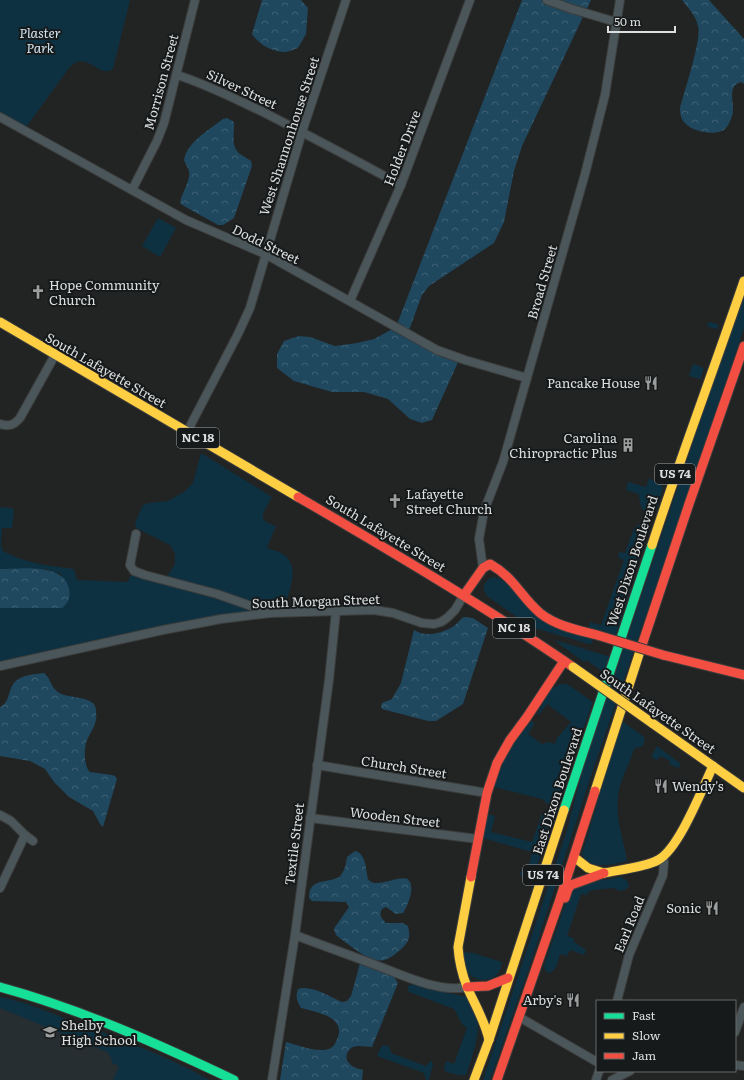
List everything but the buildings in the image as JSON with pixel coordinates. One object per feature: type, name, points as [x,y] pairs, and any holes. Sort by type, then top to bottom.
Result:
[{"type":"main road","name":"West Dixon Boulevard","points":[[610,669],[659,522],[716,364],[744,281]]},
{"type":"main road","name":"South Lafayette Street","points":[[0,322],[464,595],[573,667],[744,788]]},
{"type":"main road","name":"US 74","points":[[497,1080],[559,902],[689,504],[744,346]]},
{"type":"main road","points":[[482,568],[490,564],[504,572],[510,577],[540,613],[550,620],[562,625],[663,654],[744,674]]},
{"type":"main road","name":"South Morgan Street","points":[[464,595],[482,568]]},
{"type":"main road","points":[[489,1040],[484,1020],[467,987],[460,965],[458,940],[487,793],[501,755],[564,661]]},
{"type":"main road","name":"East Dixon Boulevard","points":[[474,1080],[489,1040],[610,669]]},
{"type":"main road","points":[[559,902],[565,899],[571,885],[663,857],[672,849],[677,841],[713,766]]},
{"type":"main road","points":[[574,856],[583,865],[591,870],[604,874]]},
{"type":"main road","points":[[467,987],[494,986],[508,978]]},
{"type":"main road","points":[[0,987],[33,996],[122,1030],[169,1049],[234,1080]]},
{"type":"street","name":"Morrison Street","points":[[132,190],[157,141],[164,123],[195,0]]},
{"type":"street","name":"West Shannonhouse Street","points":[[187,432],[250,308],[302,132],[346,0]]},
{"type":"street","name":"Holder Drive","points":[[350,301],[401,185],[470,0]]},
{"type":"street","points":[[548,0],[616,22]]},
{"type":"street","name":"Broad Street","points":[[482,568],[479,545],[480,529],[484,511],[503,462],[585,174],[605,95],[620,0]]},
{"type":"street","name":"Silver Street","points":[[177,76],[206,85],[302,132],[401,185]]},
{"type":"street","name":"Dodd Street","points":[[0,117],[186,220],[265,254],[438,350],[465,360],[527,378]]},
{"type":"street","points":[[0,424],[9,426],[17,423],[55,355]]},
{"type":"street","points":[[136,534],[130,564],[134,570],[173,583],[221,596],[270,613]]},
{"type":"street","name":"South Morgan Street","points":[[0,666],[185,626],[221,619],[270,613],[383,611],[422,623],[434,624],[447,618],[455,610],[464,595]]},
{"type":"street","name":"Textile Street","points":[[272,1080],[295,935],[329,680],[336,611]]},
{"type":"street","name":"Church Street","points":[[317,765],[487,793]]},
{"type":"street","points":[[0,815],[11,821],[25,835],[34,841]]},
{"type":"street","name":"Wooden Street","points":[[310,818],[478,839]]},
{"type":"street","points":[[0,888],[25,835]]},
{"type":"street","name":"Earl Road","points":[[617,1000],[629,955],[663,875],[663,857]]},
{"type":"street","points":[[295,935],[406,976],[441,987],[457,989],[467,987]]},
{"type":"street","points":[[736,1029],[744,1007]]},
{"type":"street","points":[[519,1017],[596,1061]]},
{"type":"street","points":[[612,1080],[628,1072]]},
{"type":"shaded area","name":"Shelby High School","points":[[0,997],[27,1004],[153,1052],[190,1069],[209,1080],[0,1080]]},
{"type":"green space","name":"Plaster Park","points":[[0,0],[130,0],[113,69],[104,71],[82,61],[74,64],[69,68],[24,130],[0,117]]},
{"type":"green space","points":[[262,0],[301,0],[308,8],[306,34],[298,48],[287,52],[275,51],[262,45],[252,34]]},
{"type":"green space","points":[[522,0],[591,0],[522,146],[514,171],[504,222],[494,243],[429,286],[422,295],[408,333],[460,358],[432,420],[422,423],[410,419],[388,399],[364,392],[332,392],[294,381],[277,368],[277,354],[284,341],[299,336],[310,337],[335,346],[374,339],[396,327]]},
{"type":"green space","points":[[682,0],[709,0],[744,39],[744,84],[741,82],[734,87],[732,94],[732,117],[726,128],[722,131],[712,133],[694,129],[689,127],[681,117],[680,108],[692,66],[699,33],[696,19]]},
{"type":"green space","points":[[227,118],[234,122],[234,143],[237,151],[251,161],[252,166],[234,218],[223,225],[218,225],[180,203],[189,175],[184,160],[189,148],[199,137],[223,119]]},
{"type":"green space","points":[[158,218],[176,228],[160,257],[142,246]]},
{"type":"green space","points":[[744,291],[744,328],[594,767],[528,971],[490,1080],[483,1080],[567,830],[583,768]]},
{"type":"green space","points":[[708,322],[718,324],[718,328],[709,327],[707,325]]},
{"type":"green space","points":[[694,364],[704,368],[701,378],[699,379],[689,376]]},
{"type":"green space","points":[[201,453],[272,497],[263,513],[263,518],[266,522],[276,526],[267,548],[282,554],[289,561],[292,567],[293,575],[290,591],[282,613],[221,619],[0,666],[0,608],[62,608],[62,575],[46,569],[0,569],[0,507],[11,508],[14,510],[12,528],[2,528],[1,545],[3,551],[11,555],[55,567],[74,569],[77,580],[128,582],[130,576],[145,575],[165,580],[175,564],[175,554],[170,545],[136,528],[135,523],[143,505],[168,501],[185,491],[193,483]]},
{"type":"green space","points":[[649,478],[663,488],[656,511],[647,512],[642,509],[639,494],[626,490],[628,482],[646,487]]},
{"type":"green space","points":[[640,524],[648,527],[649,530],[616,635],[589,627],[590,622],[601,625],[624,560],[619,558],[618,554],[620,552],[625,553],[634,528]]},
{"type":"green space","points":[[29,568],[59,574],[65,580],[69,589],[70,595],[68,600],[62,608],[0,608],[0,569]]},
{"type":"green space","points":[[494,577],[508,584],[516,591],[591,639],[593,643],[589,644],[531,627],[487,596],[484,591],[484,584],[490,578]]},
{"type":"green space","points":[[464,617],[473,618],[488,628],[463,704],[436,721],[428,721],[382,709],[382,703],[392,699],[401,683],[414,630],[424,634],[434,634],[454,626]]},
{"type":"green space","points":[[555,641],[611,657],[605,673],[586,660],[584,662]]},
{"type":"green space","points":[[44,673],[56,691],[64,695],[90,701],[96,709],[96,721],[85,746],[85,758],[88,770],[90,772],[112,775],[117,779],[103,827],[93,811],[69,797],[54,782],[45,769],[30,761],[0,756],[0,707],[5,703],[12,686],[18,679]]},
{"type":"green space","points":[[559,684],[566,684],[570,686],[593,702],[560,800],[555,806],[545,803],[542,799],[494,787],[508,751],[531,721],[535,723],[528,734],[542,744],[549,742],[555,744],[557,738],[571,722],[547,704],[539,715],[537,714],[552,687],[554,688]]},
{"type":"green space","points":[[622,721],[643,736],[645,740],[643,746],[634,749],[619,790],[618,818],[627,861],[609,865],[590,863],[582,854]]},
{"type":"green space","points":[[657,746],[681,764],[678,768],[669,764],[670,761],[661,756],[657,760],[651,757]]},
{"type":"green space","points":[[487,814],[495,816],[491,832],[532,842],[542,814],[551,817],[553,822],[532,879],[525,879],[520,873],[523,870],[528,870],[532,852],[483,838]]},
{"type":"green space","points":[[355,851],[359,852],[363,858],[368,879],[372,882],[381,883],[403,878],[408,879],[411,884],[408,904],[403,913],[396,914],[386,907],[381,911],[381,916],[386,923],[403,923],[408,926],[409,934],[408,940],[403,947],[394,955],[383,960],[368,957],[336,935],[334,930],[335,927],[349,907],[346,902],[312,901],[309,898],[310,891],[315,884],[334,879],[343,873],[347,857]]},
{"type":"green space","points":[[620,877],[626,880],[629,884],[625,890],[620,891],[613,888],[593,890],[588,892],[587,895],[581,894],[567,936],[573,938],[575,943],[586,950],[584,955],[570,950],[567,956],[560,954],[555,968],[553,971],[548,973],[544,966],[568,896],[572,891],[584,885]]},
{"type":"green space","points":[[462,952],[473,953],[502,962],[500,971],[493,978],[489,979],[480,980],[472,977],[466,969]]},
{"type":"green space","points":[[360,963],[393,975],[398,983],[372,1047],[353,1047],[347,1054],[347,1061],[350,1064],[363,1070],[362,1080],[280,1080],[286,1042],[308,1048],[324,1050],[332,1047],[338,1037],[339,1030],[337,1024],[333,1020],[321,1013],[301,1008],[297,999],[298,989],[308,988],[326,994],[342,1002],[347,1001],[351,996]]},
{"type":"green space","points":[[416,983],[426,988],[467,997],[473,1007],[478,1026],[474,1052],[466,1075],[450,1073],[445,1071],[444,1068],[446,1061],[454,1064],[467,1028],[462,1024],[454,1009],[409,992],[408,986]]},
{"type":"green space","points":[[0,997],[30,1005],[128,1042],[177,1063],[209,1080],[113,1080],[119,1066],[112,1063],[111,1057],[107,1052],[0,1008]]},
{"type":"green space","points":[[383,1045],[389,1046],[391,1053],[426,1066],[431,1060],[433,1064],[429,1080],[426,1080],[424,1073],[377,1056]]},
{"type":"traffic: fast","points":[[564,810],[652,545]]},
{"type":"traffic: fast","points":[[0,987],[60,1006],[119,1028],[234,1080]]},
{"type":"traffic: slow","points":[[652,545],[744,281]]},
{"type":"traffic: slow","points":[[0,322],[298,497]]},
{"type":"traffic: slow","points":[[595,791],[642,645]]},
{"type":"traffic: slow","points":[[573,667],[652,723]]},
{"type":"traffic: slow","points":[[652,723],[744,788]]},
{"type":"traffic: slow","points":[[604,873],[646,865],[658,860],[666,854],[674,844],[689,818],[713,766]]},
{"type":"traffic: slow","points":[[474,1080],[489,1040],[564,810]]},
{"type":"traffic: slow","points":[[574,857],[588,868],[604,873]]},
{"type":"traffic: slow","points":[[471,877],[458,952],[465,982],[489,1040]]},
{"type":"traffic: jam","points":[[642,645],[744,346]]},
{"type":"traffic: jam","points":[[298,497],[437,579],[506,622],[573,667]]},
{"type":"traffic: jam","points":[[464,595],[483,568],[490,564],[506,575],[533,607],[546,617],[567,627],[597,635]]},
{"type":"traffic: jam","points":[[597,635],[663,655]]},
{"type":"traffic: jam","points":[[663,655],[744,675]]},
{"type":"traffic: jam","points":[[471,877],[487,793],[497,763],[510,740],[564,661]]},
{"type":"traffic: jam","points":[[497,1080],[559,902],[595,791]]},
{"type":"traffic: jam","points":[[565,898],[571,885],[604,873]]},
{"type":"traffic: jam","points":[[467,987],[488,986],[508,978]]},
{"type":"place","name":"Hope Community Church","points":[[38,292]]},
{"type":"place","name":"Pancake House","points":[[651,383]]},
{"type":"place","name":"Carolina Chiropractic Plus","points":[[628,445]]},
{"type":"place","name":"Lafayette Street Church","points":[[395,501]]},
{"type":"place","name":"Wendy's","points":[[661,786]]},
{"type":"place","name":"Sonic","points":[[712,908]]},
{"type":"place","name":"Arby's","points":[[573,1000]]},
{"type":"place","name":"Shelby High School","points":[[50,1032]]}]
